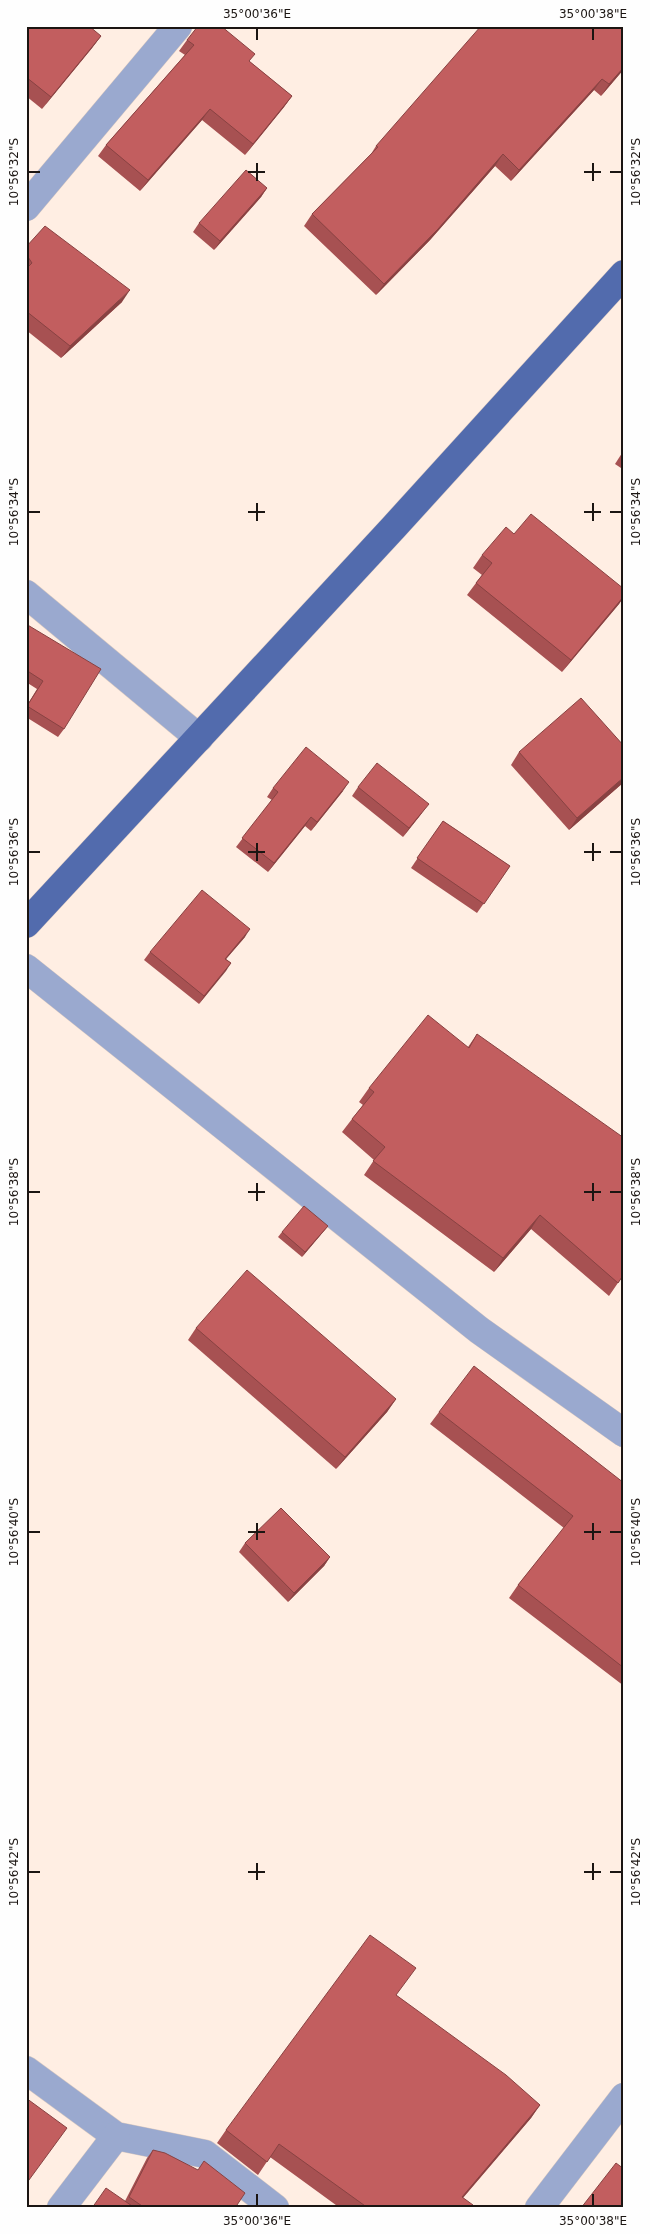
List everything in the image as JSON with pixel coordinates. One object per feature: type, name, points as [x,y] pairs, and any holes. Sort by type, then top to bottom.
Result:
[{"type":"main road","points":[[26,924],[393,528],[624,274]]},
{"type":"street","points":[[26,207],[178,26]]},
{"type":"street","points":[[26,594],[199,738]]},
{"type":"street","points":[[26,968],[479,1330],[624,1433]]},
{"type":"street","points":[[26,2070],[116,2136],[205,2154],[275,2208]]},
{"type":"street","points":[[539,2208],[624,2097]]},
{"type":"street","points":[[61,2208],[116,2136]]},
{"type":"building","points":[[26,26],[89,26],[101,36],[51,97],[26,77]]},
{"type":"building","points":[[198,26],[221,26],[255,54],[249,61],[292,96],[253,144],[210,109],[148,180],[106,145],[194,45],[187,40]]},
{"type":"building","points":[[481,26],[624,26],[624,67],[609,84],[602,79],[519,170],[503,154],[438,229],[384,284],[312,214],[378,147],[376,146]]},
{"type":"building","points":[[246,170],[267,188],[220,241],[199,223]]},
{"type":"building","points":[[45,226],[130,290],[70,346],[26,311],[26,269],[32,263],[26,254],[26,247]]},
{"type":"building","points":[[531,514],[624,589],[624,596],[571,660],[476,583],[492,563],[482,555],[506,527],[514,534]]},
{"type":"building","points":[[26,624],[101,669],[64,729],[27,706],[43,681],[26,670]]},
{"type":"building","points":[[581,698],[624,746],[624,777],[577,818],[519,752]]},
{"type":"building","points":[[306,747],[349,782],[317,822],[311,817],[274,863],[242,838],[278,792],[273,788]]},
{"type":"building","points":[[377,763],[429,804],[409,828],[358,787]]},
{"type":"building","points":[[443,821],[510,866],[484,904],[417,858]]},
{"type":"building","points":[[202,890],[250,929],[225,959],[231,963],[204,996],[150,952]]},
{"type":"building","points":[[428,1015],[469,1048],[477,1034],[624,1138],[624,1274],[618,1283],[540,1215],[503,1258],[373,1161],[385,1147],[352,1119],[374,1092],[369,1088]]},
{"type":"building","points":[[304,1206],[328,1226],[305,1252],[282,1232]]},
{"type":"building","points":[[247,1270],[396,1399],[345,1457],[196,1328]]},
{"type":"building","points":[[474,1366],[624,1483],[624,1668],[518,1585],[573,1516],[439,1412]]},
{"type":"building","points":[[281,1508],[330,1557],[294,1593],[245,1543]]},
{"type":"building","points":[[370,1935],[416,1968],[396,1995],[506,2075],[540,2105],[462,2197],[473,2205],[471,2208],[368,2208],[279,2144],[267,2162],[226,2130]]},
{"type":"building","points":[[26,2098],[67,2128],[26,2184]]},
{"type":"building","points":[[153,2150],[165,2153],[198,2170],[204,2161],[245,2193],[235,2208],[145,2208],[129,2197]]},
{"type":"building","points":[[616,2163],[624,2169],[624,2208],[581,2208]]},
{"type":"building","points":[[106,2188],[135,2208],[92,2208]]}]
